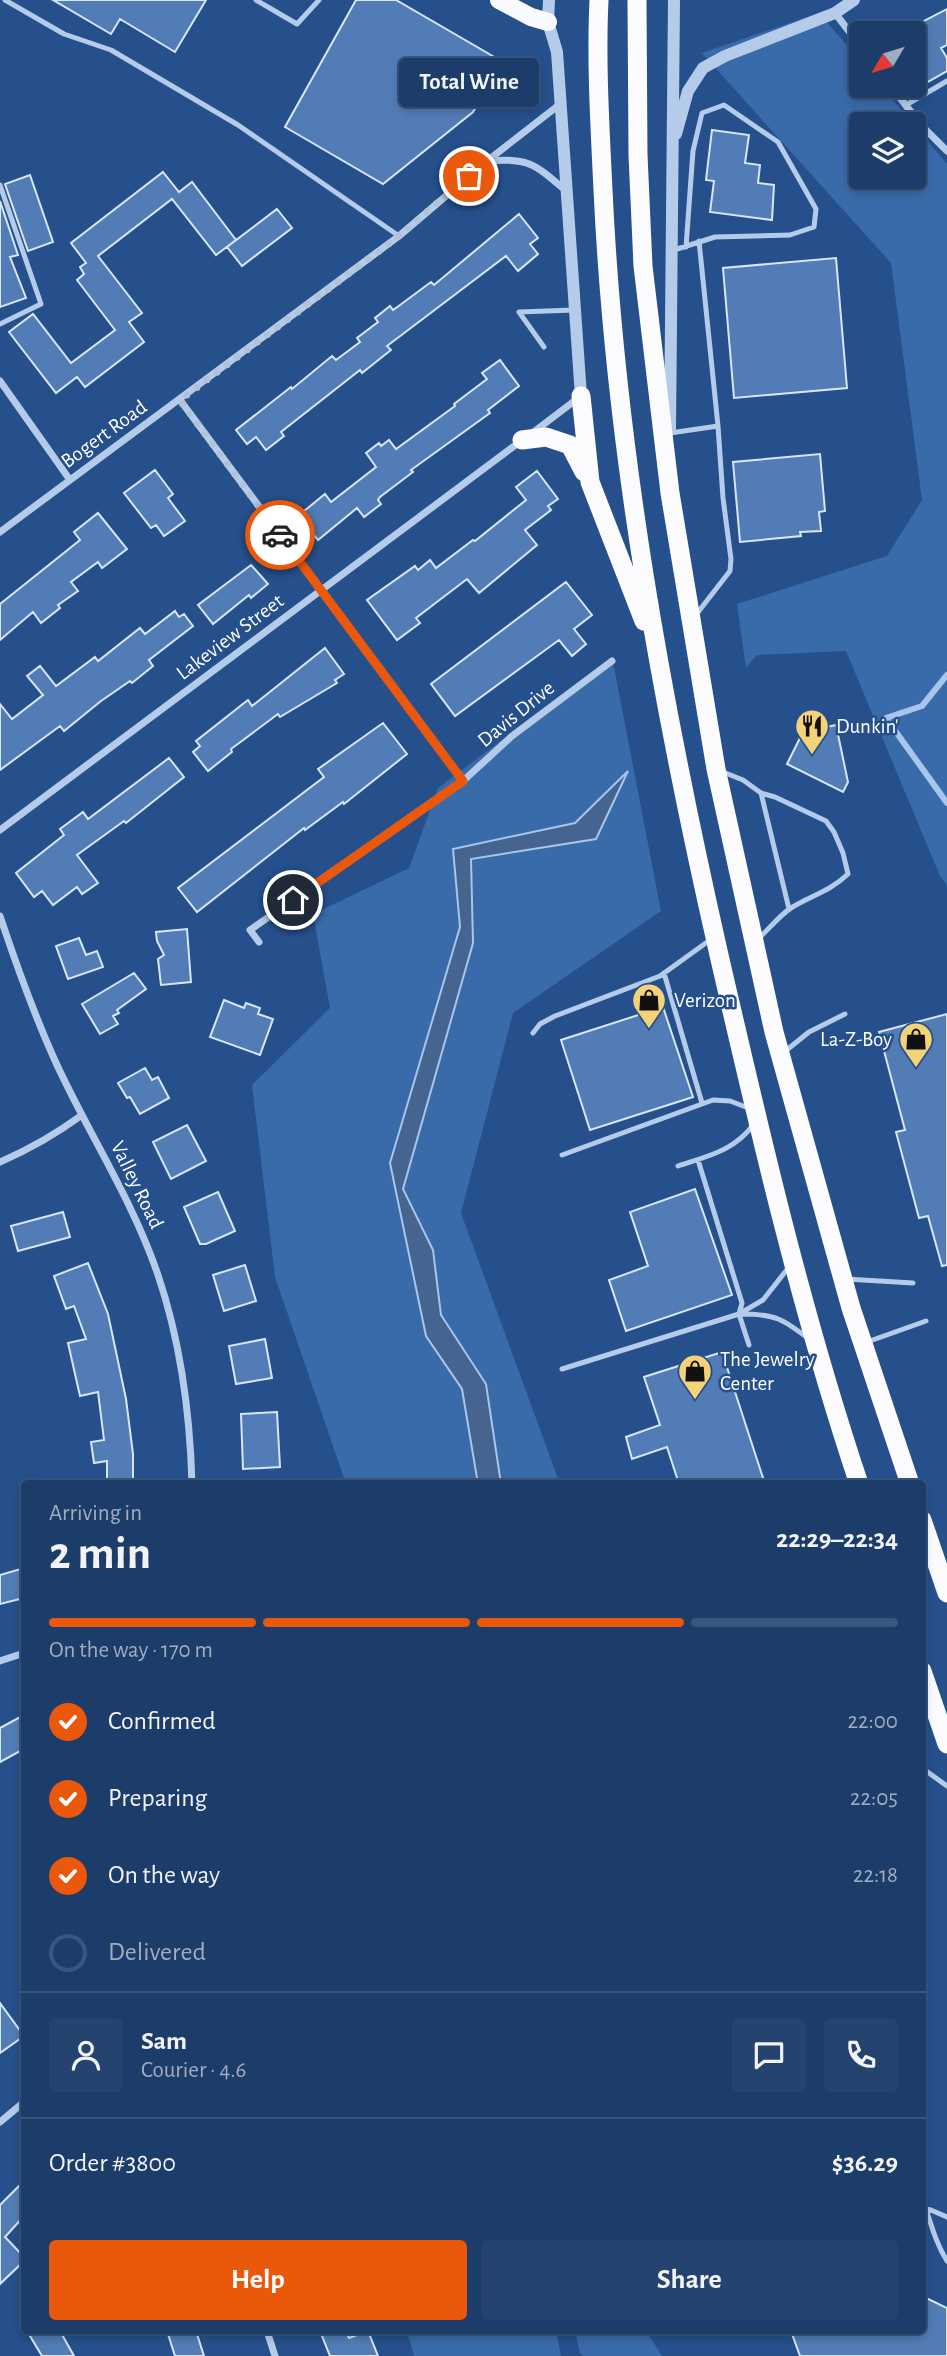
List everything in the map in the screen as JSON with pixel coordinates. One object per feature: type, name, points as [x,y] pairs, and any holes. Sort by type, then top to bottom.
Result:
[{"type":"highway","points":[[598,0],[600,132],[607,264],[617,375],[657,655],[715,936],[793,1262],[858,1480]]},
{"type":"highway","points":[[637,0],[638,155],[643,266],[670,493],[716,769],[780,1055],[843,1279],[909,1480]]},
{"type":"highway","points":[[581,396],[590,482]]},
{"type":"highway","points":[[670,433],[670,493]]},
{"type":"highway","points":[[523,440],[546,438],[570,445],[590,482],[657,655]]},
{"type":"highway","points":[[926,1532],[947,1593]]},
{"type":"highway","points":[[926,1683],[947,1744]]},
{"type":"main road","points":[[499,0],[531,17],[548,22]]},
{"type":"street","points":[[550,0],[548,22],[557,52],[581,396]]},
{"type":"street","points":[[670,433],[674,0]]},
{"type":"street","points":[[671,151],[688,90],[703,68],[725,56],[835,13],[854,0]]},
{"type":"street","points":[[835,13],[849,31]]},
{"type":"street","points":[[900,98],[921,125],[947,150]]},
{"type":"street","name":"Bogert Road","points":[[0,532],[399,236],[487,161],[559,105]]},
{"type":"street","points":[[487,161],[511,159],[540,168],[565,190]]},
{"type":"street","points":[[0,381],[70,480]]},
{"type":"street","name":"Lakeview Street","points":[[0,830],[581,396]]},
{"type":"street","points":[[180,400],[463,781]]},
{"type":"street","name":"Davis Drive","points":[[259,943],[250,930],[463,781],[512,736],[612,661]]},
{"type":"street","name":"Valley Road","points":[[0,916],[57,1065],[120,1186],[143,1235],[158,1276],[174,1328],[184,1382],[192,1480]]},
{"type":"street","points":[[0,1162],[30,1149],[82,1115]]},
{"type":"street","points":[[0,1661],[21,1654]]},
{"type":"street","points":[[0,2122],[21,2104]]},
{"type":"street","points":[[268,2334],[275,2356]]},
{"type":"lane","points":[[5,0],[64,34],[111,50],[237,125],[399,236]]},
{"type":"lane","points":[[256,0],[298,24],[319,0]]},
{"type":"lane","points":[[906,105],[947,80]]},
{"type":"lane","points":[[671,251],[686,247],[699,241],[715,237],[790,234],[814,227],[816,209],[778,142],[724,105],[702,113],[692,151],[686,247]]},
{"type":"lane","points":[[0,185],[41,304],[0,324]]},
{"type":"lane","points":[[691,622],[730,571],[731,559],[699,241]]},
{"type":"lane","points":[[544,347],[519,312],[574,310]]},
{"type":"lane","points":[[670,433],[718,426]]},
{"type":"lane","points":[[716,769],[743,780],[761,793],[826,821],[843,853],[848,874],[822,894],[789,909],[754,943]]},
{"type":"lane","points":[[761,793],[789,909]]},
{"type":"lane","points":[[533,1033],[540,1024],[555,1016],[664,973],[694,954],[715,936]]},
{"type":"lane","points":[[664,973],[702,1103]]},
{"type":"lane","points":[[780,1055],[809,1032],[845,1014]]},
{"type":"lane","points":[[562,1155],[713,1100],[730,1101],[757,1114],[743,1138],[718,1153],[678,1166]]},
{"type":"lane","points":[[698,1160],[742,1303],[738,1314],[749,1345]]},
{"type":"lane","points":[[562,1369],[738,1314],[763,1300],[793,1262]]},
{"type":"lane","points":[[843,1279],[913,1283]]},
{"type":"lane","points":[[738,1314],[765,1314],[786,1321],[816,1345]]},
{"type":"lane","points":[[864,1343],[926,1321]]},
{"type":"lane","points":[[926,1718],[933,1703]]},
{"type":"lane","points":[[926,1771],[947,1786]]},
{"type":"lane","points":[[926,2208],[947,2217]]},
{"type":"lane","points":[[926,2208],[938,2248],[947,2261]]},
{"type":"shaded area","points":[[819,13],[849,48],[849,98],[891,98],[903,112],[849,112],[849,189],[926,189],[926,139],[947,164],[947,885],[940,876],[846,651],[757,655],[746,668],[737,604],[887,556],[922,500],[891,263],[702,53]]},
{"type":"shaded area","points":[[612,657],[661,911],[513,1013],[461,1213],[559,1480],[500,1480],[486,1384],[441,1315],[433,1250],[403,1189],[473,943],[471,858],[596,839],[627,773],[575,823],[453,849],[460,927],[390,1163],[426,1336],[462,1389],[477,1480],[345,1480],[275,1277],[252,1085],[330,1008],[313,914],[409,868],[438,788]]},
{"type":"shaded area","points":[[628,771],[596,839],[471,859],[473,943],[403,1189],[433,1250],[441,1315],[486,1384],[500,1480],[477,1480],[462,1389],[426,1336],[390,1163],[460,927],[453,849],[575,823]]},
{"type":"shaded area","points":[[408,2334],[557,2334],[561,2356],[414,2356]]},
{"type":"shaded area","points":[[576,2334],[648,2334],[662,2356],[583,2356]]},
{"type":"building","points":[[53,0],[206,0],[175,52],[120,19],[111,34]]},
{"type":"building","points":[[356,0],[396,0],[503,62],[473,112],[383,184],[285,127]]},
{"type":"building","points":[[947,9],[947,45],[941,48],[947,58],[947,71],[926,83],[926,21],[924,21]]},
{"type":"building","points":[[712,130],[749,135],[745,163],[760,165],[758,183],[774,185],[772,220],[710,212],[714,181],[706,180]]},
{"type":"building","points":[[163,172],[179,192],[192,182],[236,240],[216,255],[172,199],[98,256],[142,313],[129,322],[144,342],[85,387],[77,377],[56,393],[9,332],[33,314],[71,363],[115,330],[77,280],[84,274],[80,267],[86,263],[71,243]]},
{"type":"building","points":[[30,175],[53,242],[28,251],[5,184]]},
{"type":"building","points":[[0,201],[18,255],[10,257],[26,298],[0,307]]},
{"type":"building","points":[[277,209],[292,228],[242,266],[227,247]]},
{"type":"building","points":[[519,214],[538,238],[530,244],[538,254],[518,271],[506,256],[387,346],[391,350],[362,373],[360,370],[281,432],[284,436],[266,450],[256,437],[247,444],[236,430],[332,356],[336,360],[360,342],[357,338],[378,322],[375,318],[390,306],[393,310],[431,282],[434,285]]},
{"type":"building","points":[[836,258],[847,388],[734,398],[723,268]]},
{"type":"building","points":[[500,360],[519,386],[488,410],[490,413],[411,470],[413,472],[380,497],[378,500],[381,504],[364,517],[357,508],[318,540],[298,516],[325,494],[331,502],[376,467],[366,453],[379,443],[381,446],[389,440],[396,449],[487,379],[482,373]]},
{"type":"building","points":[[820,454],[825,511],[819,512],[821,531],[800,532],[801,536],[740,542],[733,462]]},
{"type":"building","points":[[155,470],[173,494],[168,498],[185,521],[164,536],[156,525],[151,528],[124,493]]},
{"type":"building","points":[[537,471],[558,499],[548,506],[551,510],[525,530],[537,545],[479,593],[467,579],[416,618],[420,623],[397,640],[367,600],[415,566],[418,570],[430,560],[436,568],[475,541],[526,500],[516,487]]},
{"type":"building","points":[[98,513],[127,549],[102,568],[98,562],[71,582],[78,591],[58,605],[60,608],[41,623],[33,612],[0,640],[0,604],[80,540],[74,532]]},
{"type":"building","points":[[251,565],[268,584],[251,598],[249,595],[213,624],[198,605]]},
{"type":"building","points":[[566,582],[592,615],[574,629],[586,644],[572,656],[559,640],[455,716],[431,684]]},
{"type":"building","points":[[175,611],[179,617],[184,614],[193,626],[149,660],[153,666],[132,683],[130,681],[101,701],[64,731],[60,726],[0,770],[0,704],[12,719],[43,695],[27,676],[40,666],[56,686],[95,657],[98,661],[140,628],[145,634]]},
{"type":"building","points":[[325,648],[344,674],[335,680],[337,683],[280,717],[278,714],[231,749],[232,752],[208,771],[193,752],[200,746],[196,741],[248,700],[252,706]]},
{"type":"building","points":[[383,723],[407,754],[344,804],[343,802],[305,830],[304,828],[197,912],[178,888],[324,777],[318,769]]},
{"type":"building","points":[[836,725],[848,782],[843,792],[787,764],[803,732]]},
{"type":"building","points":[[169,758],[184,777],[126,823],[124,821],[77,855],[98,883],[82,894],[77,887],[53,905],[42,891],[34,897],[16,873],[64,835],[60,829],[83,812],[88,819]]},
{"type":"building","points":[[187,929],[191,982],[161,985],[158,959],[164,955],[156,932]]},
{"type":"building","points":[[79,938],[86,955],[97,951],[103,967],[68,979],[56,946]]},
{"type":"building","points":[[134,973],[146,989],[117,1010],[119,1013],[113,1016],[118,1024],[100,1034],[82,1004]]},
{"type":"building","points":[[224,1000],[244,1008],[246,1003],[260,1008],[258,1014],[273,1019],[260,1055],[210,1037]]},
{"type":"building","points":[[663,1007],[693,1097],[590,1130],[561,1040]]},
{"type":"building","points":[[947,1014],[947,1265],[942,1266],[928,1216],[919,1218],[896,1132],[905,1130],[879,1032]]},
{"type":"building","points":[[145,1068],[152,1080],[158,1077],[169,1098],[140,1114],[118,1083]]},
{"type":"building","points":[[187,1125],[206,1161],[171,1179],[153,1142]]},
{"type":"building","points":[[695,1189],[732,1295],[626,1331],[609,1280],[648,1266],[630,1212]]},
{"type":"building","points":[[218,1192],[235,1231],[200,1244],[184,1207]]},
{"type":"building","points":[[63,1212],[70,1237],[18,1251],[11,1226]]},
{"type":"building","points":[[88,1263],[108,1314],[126,1399],[133,1454],[133,1480],[107,1480],[107,1461],[94,1463],[91,1442],[104,1440],[98,1392],[80,1396],[68,1343],[86,1339],[74,1306],[66,1309],[54,1276]]},
{"type":"building","points":[[245,1265],[256,1301],[224,1311],[213,1275]]},
{"type":"building","points":[[265,1339],[272,1378],[236,1384],[229,1346]]},
{"type":"building","name":"The Jewelry Center","points":[[722,1352],[764,1480],[678,1480],[667,1447],[632,1459],[626,1437],[660,1425],[644,1377]]},
{"type":"building","points":[[277,1412],[280,1467],[243,1469],[241,1414]]},
{"type":"building","points":[[21,1569],[21,1599],[0,1604],[0,1575]]},
{"type":"building","points":[[21,1717],[21,1751],[0,1762],[0,1728]]},
{"type":"building","points":[[0,2003],[21,2032],[21,2038],[0,2053]]},
{"type":"building","points":[[21,2184],[21,2219],[5,2237],[21,2254],[21,2264],[0,2284],[0,2205]]},
{"type":"building","points":[[926,2298],[947,2308],[947,2356],[800,2356],[792,2334],[926,2334]]},
{"type":"building","points":[[29,2334],[62,2334],[74,2356],[42,2356]]},
{"type":"building","points":[[168,2334],[197,2334],[204,2356],[175,2356]]},
{"type":"building","points":[[321,2334],[347,2334],[349,2338],[369,2334],[378,2356],[330,2356]]},
{"type":"waterway","points":[[947,675],[922,706],[886,718],[947,803]]},
{"type":"way so far","points":[[280,535],[180,400],[399,236],[469,176]]},
{"type":"place","name":"Total Wine","points":[[469,176]]},
{"type":"place","name":"Dunkin'","points":[[812,756]]},
{"type":"place","name":"Verizon","points":[[649,1030]]},
{"type":"place","name":"La-Z-Boy","points":[[916,1069]]},
{"type":"place","name":"The Jewelry Center","points":[[695,1401]]},
{"type":"route","points":[[280,535],[463,781],[293,900]]}]
